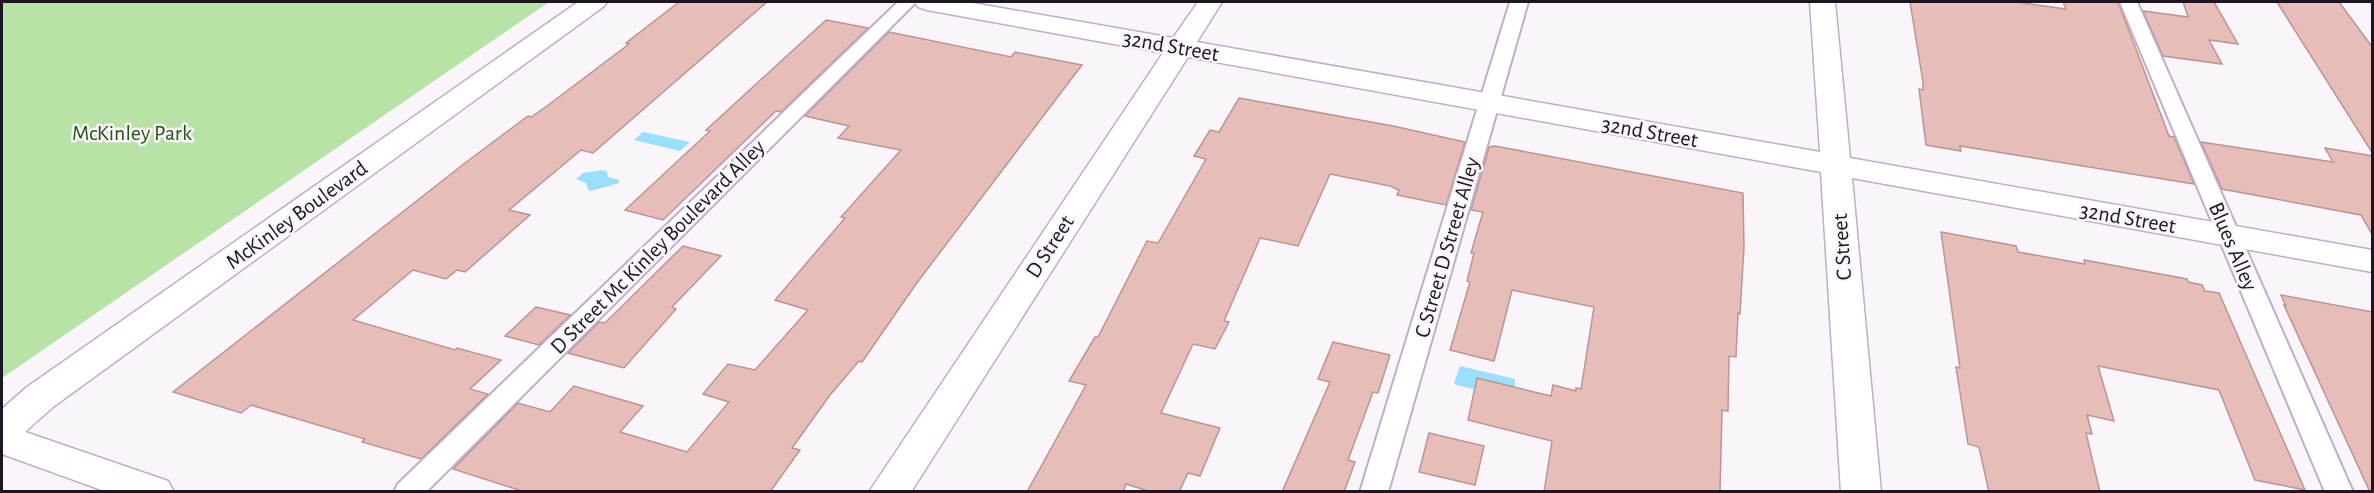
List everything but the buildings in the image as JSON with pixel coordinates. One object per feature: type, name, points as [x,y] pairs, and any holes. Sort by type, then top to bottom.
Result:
[{"type":"street","name":"McKinley Boulevard","points":[[2,430],[50,390],[594,2]]},
{"type":"street","name":"32nd Street","points":[[927,2],[2373,261]]},
{"type":"street","name":"D Street","points":[[889,492],[1210,2]]},
{"type":"street","name":"C Street","points":[[1823,2],[1860,492]]},
{"type":"street","points":[[2,439],[154,492]]},
{"type":"lane","name":"D Street Mc Kinley Boulevard Alley","points":[[408,492],[907,2]]},
{"type":"lane","name":"C Street D Street Alley","points":[[1374,492],[1518,2]]},
{"type":"lane","name":"Blues Alley","points":[[2127,2],[2339,492]]},
{"type":"green space","name":"McKinley Park","points":[[2,2],[549,2],[2,378]]},
{"type":"water","points":[[643,132],[690,142],[680,151],[634,140]]},
{"type":"water","points":[[607,171],[608,177],[619,180],[619,183],[591,191],[588,190],[586,183],[576,179],[583,173]]},
{"type":"water","points":[[1460,366],[1515,379],[1515,391],[1504,396],[1456,385],[1454,383]]}]
